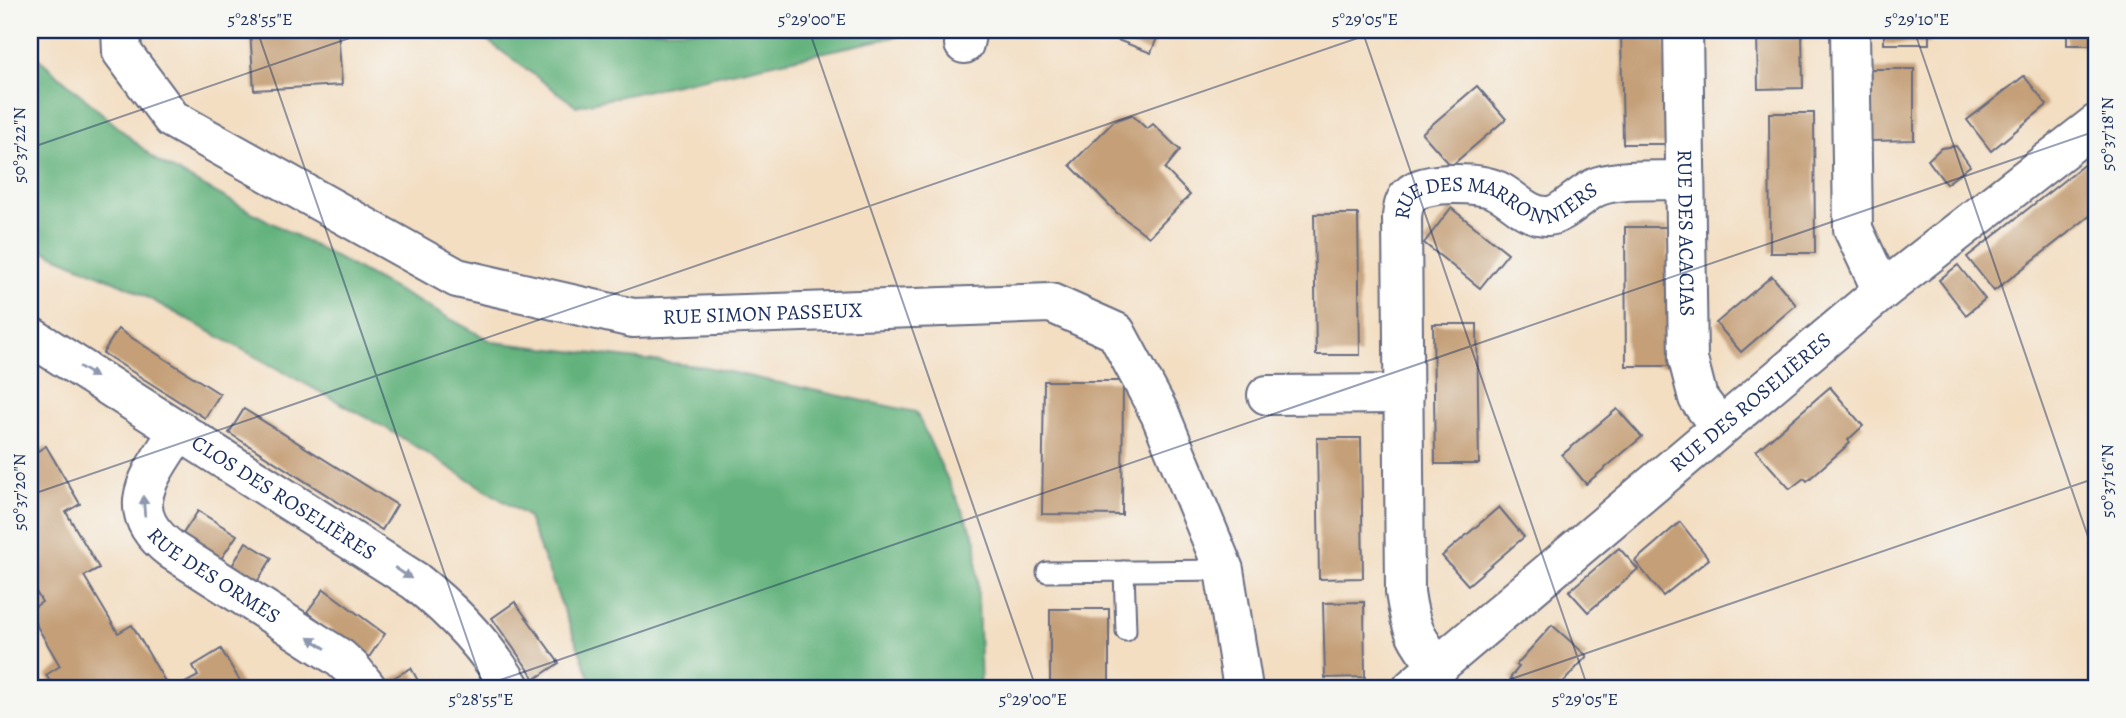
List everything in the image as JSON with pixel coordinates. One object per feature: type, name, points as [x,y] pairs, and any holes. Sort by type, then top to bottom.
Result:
[{"type":"street","name":"RUE SIMON PASSEUX","points":[[121,30],[122,52],[172,120],[457,278],[633,318],[1051,303],[1116,332],[1160,414],[1224,570],[1243,688]]},
{"type":"street","name":"RUE DES ACACIAS","points":[[1683,30],[1688,359],[1698,398],[1720,427]]},
{"type":"street","points":[[1850,30],[1853,229],[1882,291]]},
{"type":"street","name":"RUE DES ROSELIÈRES","points":[[1426,678],[1882,291],[2096,124]]},
{"type":"street","name":"RUE DES MARRONNIERS","points":[[1426,678],[1423,648],[1409,619],[1405,592],[1404,202],[1411,193],[1422,187],[1441,184],[1478,185],[1495,189],[1537,215],[1552,216],[1600,186],[1619,182],[1685,180]]},
{"type":"street","name":"CLOS DES ROSELIÈRES","points":[[30,336],[415,581],[437,598],[478,640],[511,688]]},
{"type":"street","points":[[1267,395],[1404,394]]},
{"type":"street","name":"RUE DES ORMES","points":[[179,430],[144,488],[143,509],[151,531],[173,551],[340,658],[367,688]]},
{"type":"lane","points":[[1047,572],[1224,570]]},
{"type":"lane","points":[[1124,571],[1126,631]]},
{"type":"green space","points":[[473,30],[901,30],[898,36],[576,106]]},
{"type":"green space","points":[[30,51],[157,161],[493,342],[706,367],[916,412],[976,540],[981,688],[594,688],[527,516],[386,428],[130,288],[30,245]]},
{"type":"building","points":[[250,30],[338,30],[342,85],[254,90]]},
{"type":"building","points":[[1092,30],[1160,30],[1151,53]]},
{"type":"building","points":[[1621,30],[1666,30],[1667,144],[1623,144]]},
{"type":"building","points":[[1757,30],[1802,30],[1803,88],[1758,89]]},
{"type":"building","points":[[1884,30],[1929,30],[1929,44],[1884,44]]},
{"type":"building","points":[[2067,30],[2096,30],[2096,45],[2067,45]]},
{"type":"building","points":[[1870,69],[1914,69],[1914,140],[1871,141]]},
{"type":"building","points":[[2024,76],[2047,105],[1991,151],[1967,120]]},
{"type":"building","points":[[1477,86],[1506,119],[1451,166],[1422,133]]},
{"type":"building","points":[[1769,113],[1814,113],[1815,253],[1770,253]]},
{"type":"building","points":[[1132,115],[1147,129],[1153,124],[1180,150],[1165,169],[1190,195],[1149,237],[1116,212],[1070,165],[1114,121]]},
{"type":"building","points":[[1956,146],[1970,166],[1946,184],[1928,160],[1941,148]]},
{"type":"building","points":[[2096,155],[2096,211],[1994,291],[1967,257]]},
{"type":"building","points":[[1451,208],[1508,253],[1480,288],[1424,243]]},
{"type":"building","points":[[1314,214],[1358,214],[1360,355],[1316,355]]},
{"type":"building","points":[[1625,227],[1668,227],[1670,366],[1626,366]]},
{"type":"building","points":[[1958,265],[1985,299],[1966,315],[1939,280]]},
{"type":"building","points":[[1772,276],[1796,305],[1741,352],[1716,323]]},
{"type":"building","points":[[1433,324],[1477,324],[1479,464],[1435,464]]},
{"type":"building","points":[[118,329],[220,394],[205,418],[103,353]]},
{"type":"building","points":[[1044,381],[1123,381],[1122,515],[1042,514]]},
{"type":"building","points":[[1830,387],[1863,426],[1848,440],[1850,443],[1807,481],[1804,478],[1790,489],[1756,451]]},
{"type":"building","points":[[244,409],[397,505],[382,530],[229,433]]},
{"type":"building","points":[[1617,409],[1642,437],[1586,484],[1562,455]]},
{"type":"building","points":[[1317,438],[1361,438],[1363,578],[1319,579]]},
{"type":"building","points":[[46,446],[80,504],[66,512],[99,568],[84,576],[118,633],[132,625],[169,688],[54,688],[46,675],[60,666],[30,614],[30,610],[42,602],[30,582],[30,456]]},
{"type":"building","points":[[1499,507],[1524,537],[1468,585],[1442,556]]},
{"type":"building","points":[[198,511],[237,535],[221,559],[182,535]]},
{"type":"building","points":[[1680,522],[1709,559],[1663,596],[1635,561]]},
{"type":"building","points":[[246,542],[272,558],[257,582],[232,566]]},
{"type":"building","points":[[1619,548],[1638,569],[1588,612],[1569,591]]},
{"type":"building","points":[[324,589],[385,634],[369,657],[307,612]]},
{"type":"building","points":[[515,602],[559,663],[535,679],[492,618]]},
{"type":"building","points":[[1364,602],[1365,677],[1325,678],[1323,603]]},
{"type":"building","points":[[1050,609],[1109,609],[1109,688],[1050,688]]},
{"type":"building","points":[[1552,625],[1587,656],[1558,688],[1521,688],[1510,678],[1519,667],[1516,665]]},
{"type":"building","points":[[221,649],[244,688],[176,688],[198,676],[193,666]]},
{"type":"building","points":[[411,668],[422,688],[390,688],[386,682]]}]
